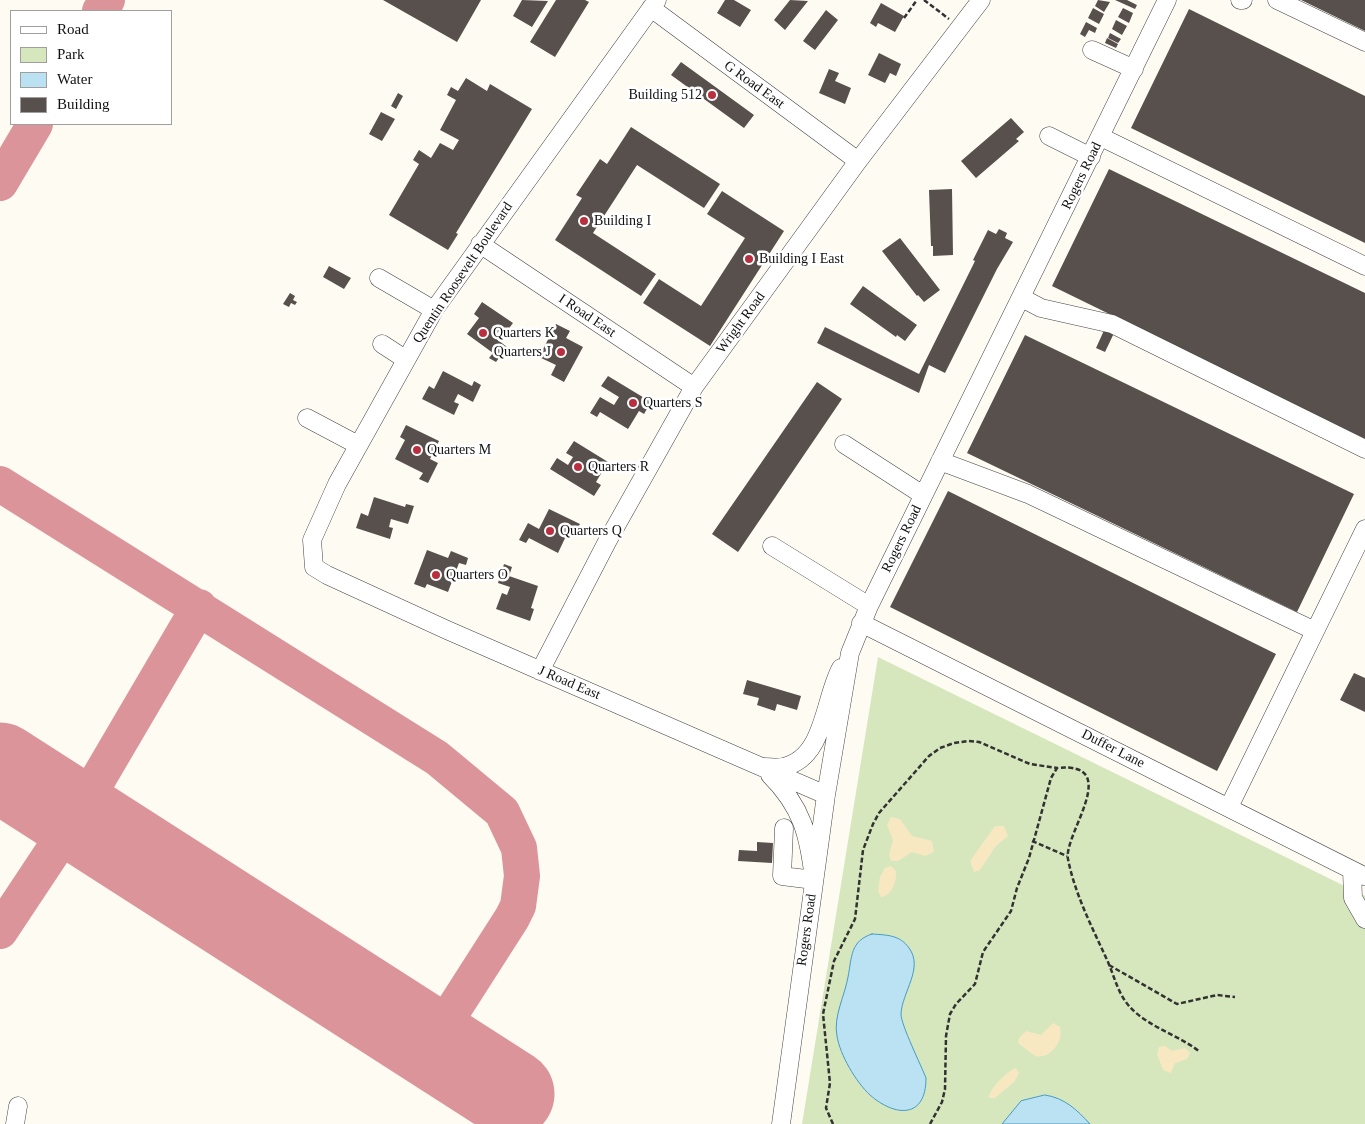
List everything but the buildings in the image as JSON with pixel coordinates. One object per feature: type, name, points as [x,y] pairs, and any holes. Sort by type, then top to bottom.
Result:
[{"type":"street","name":"Wright Road","points":[[540,671],[608,540],[694,387],[858,161],[962,28],[981,0]]},
{"type":"street","name":"Rogers Road","points":[[784,1123],[814,880],[850,653],[861,623],[923,495],[1168,0]]},
{"type":"street","points":[[1277,0],[1365,42]]},
{"type":"street","name":"G Road East","points":[[654,4],[858,161]]},
{"type":"street","name":"Quentin Roosevelt Boulevard","points":[[314,567],[312,540],[337,484],[434,310],[654,4]]},
{"type":"street","points":[[1092,50],[1134,69]]},
{"type":"street","points":[[1049,136],[1091,157]]},
{"type":"street","points":[[1101,137],[1365,266]]},
{"type":"street","name":"I Road East","points":[[480,244],[694,387]]},
{"type":"street","points":[[379,278],[434,310]]},
{"type":"street","points":[[1022,298],[1041,308],[1112,324],[1365,449]]},
{"type":"street","points":[[382,344],[405,359]]},
{"type":"street","points":[[307,418],[358,445]]},
{"type":"street","points":[[844,444],[923,495]]},
{"type":"street","points":[[940,461],[1028,494],[1315,631]]},
{"type":"street","points":[[1229,807],[1365,529]]},
{"type":"street","points":[[772,546],[869,606]]},
{"type":"street","name":"J Road East","points":[[314,567],[327,576],[540,671],[826,795]]},
{"type":"street","name":"Duffer Lane","points":[[861,623],[1358,873]]},
{"type":"street","points":[[762,767],[783,767],[794,763],[809,751],[819,733],[833,683],[850,653]]},
{"type":"street","points":[[762,767],[784,789],[808,835],[814,880],[782,876],[784,828]]},
{"type":"street","points":[[1358,873],[1354,898],[1365,919]]},
{"type":"street","points":[[15,1124],[18,1106]]},
{"type":"path","points":[[904,18],[917,0]]},
{"type":"path","points":[[924,0],[962,28]]},
{"type":"path","points":[[833,1124],[826,1108],[830,1083],[823,1014],[834,961],[856,919],[863,850],[872,824],[879,813],[929,756],[940,748],[954,743],[979,742],[1030,764],[1057,768],[1069,767],[1079,770],[1086,778],[1089,792],[1086,807],[1070,839],[1067,856],[1092,928],[1110,966],[1119,992],[1130,1007],[1143,1019],[1179,1037],[1200,1052]]},
{"type":"path","points":[[930,1124],[942,1102],[945,1089],[946,1036],[950,1014],[956,1004],[975,984],[983,952],[1008,916],[1029,858],[1032,841],[1051,778],[1057,768]]},
{"type":"path","points":[[1032,841],[1067,856]]},
{"type":"path","points":[[1110,966],[1177,1004],[1217,995],[1235,997]]},
{"type":"green space","points":[[878,657],[1365,896],[1365,1124],[802,1124]]},
{"type":"sand","points":[[891,817],[900,819],[912,836],[932,841],[934,852],[925,856],[912,852],[898,861],[891,861],[889,855],[893,840],[887,825]]},
{"type":"sand","points":[[995,826],[1004,826],[1008,836],[996,846],[980,870],[974,872],[970,861]]},
{"type":"sand","points":[[891,866],[896,871],[895,883],[888,894],[881,897],[878,891],[880,877],[885,868]]},
{"type":"sand","points":[[1053,1023],[1060,1027],[1060,1038],[1055,1048],[1046,1055],[1035,1056],[1018,1043],[1019,1038],[1026,1031],[1041,1035]]},
{"type":"sand","points":[[1165,1046],[1172,1051],[1185,1048],[1190,1053],[1187,1059],[1175,1063],[1171,1073],[1163,1070],[1157,1054],[1159,1047]]},
{"type":"sand","points":[[1016,1068],[1019,1073],[1014,1082],[995,1098],[989,1098],[999,1081],[1008,1072]]},
{"type":"water","points":[[872,934],[888,935],[902,940],[913,956],[913,972],[901,1014],[926,1078],[925,1091],[921,1101],[915,1107],[907,1110],[889,1107],[865,1090],[845,1060],[837,1036],[838,1014],[847,984],[853,951],[860,941]]},
{"type":"water","points":[[1045,1095],[1065,1102],[1090,1124],[1002,1124],[1021,1101]]},
{"type":"taxiway","points":[[101,10],[107,0]]},
{"type":"taxiway","points":[[0,183],[34,125]]},
{"type":"taxiway","points":[[0,484],[437,758],[502,812],[519,848],[522,876],[518,906],[432,1043]]},
{"type":"taxiway","points":[[0,931],[77,815],[199,607]]},
{"type":"runway","points":[[0,767],[510,1094]]},
{"type":"place","name":"Building 512","points":[[712,95]]},
{"type":"place","name":"Building I","points":[[584,221]]},
{"type":"place","name":"Building I East","points":[[749,259]]},
{"type":"place","name":"Quarters K","points":[[483,333]]},
{"type":"place","name":"Quarters J","points":[[561,352]]},
{"type":"place","name":"Quarters S","points":[[633,403]]},
{"type":"place","name":"Quarters M","points":[[417,450]]},
{"type":"place","name":"Quarters R","points":[[578,467]]},
{"type":"place","name":"Quarters Q","points":[[550,531]]},
{"type":"place","name":"Quarters O","points":[[436,575]]}]
